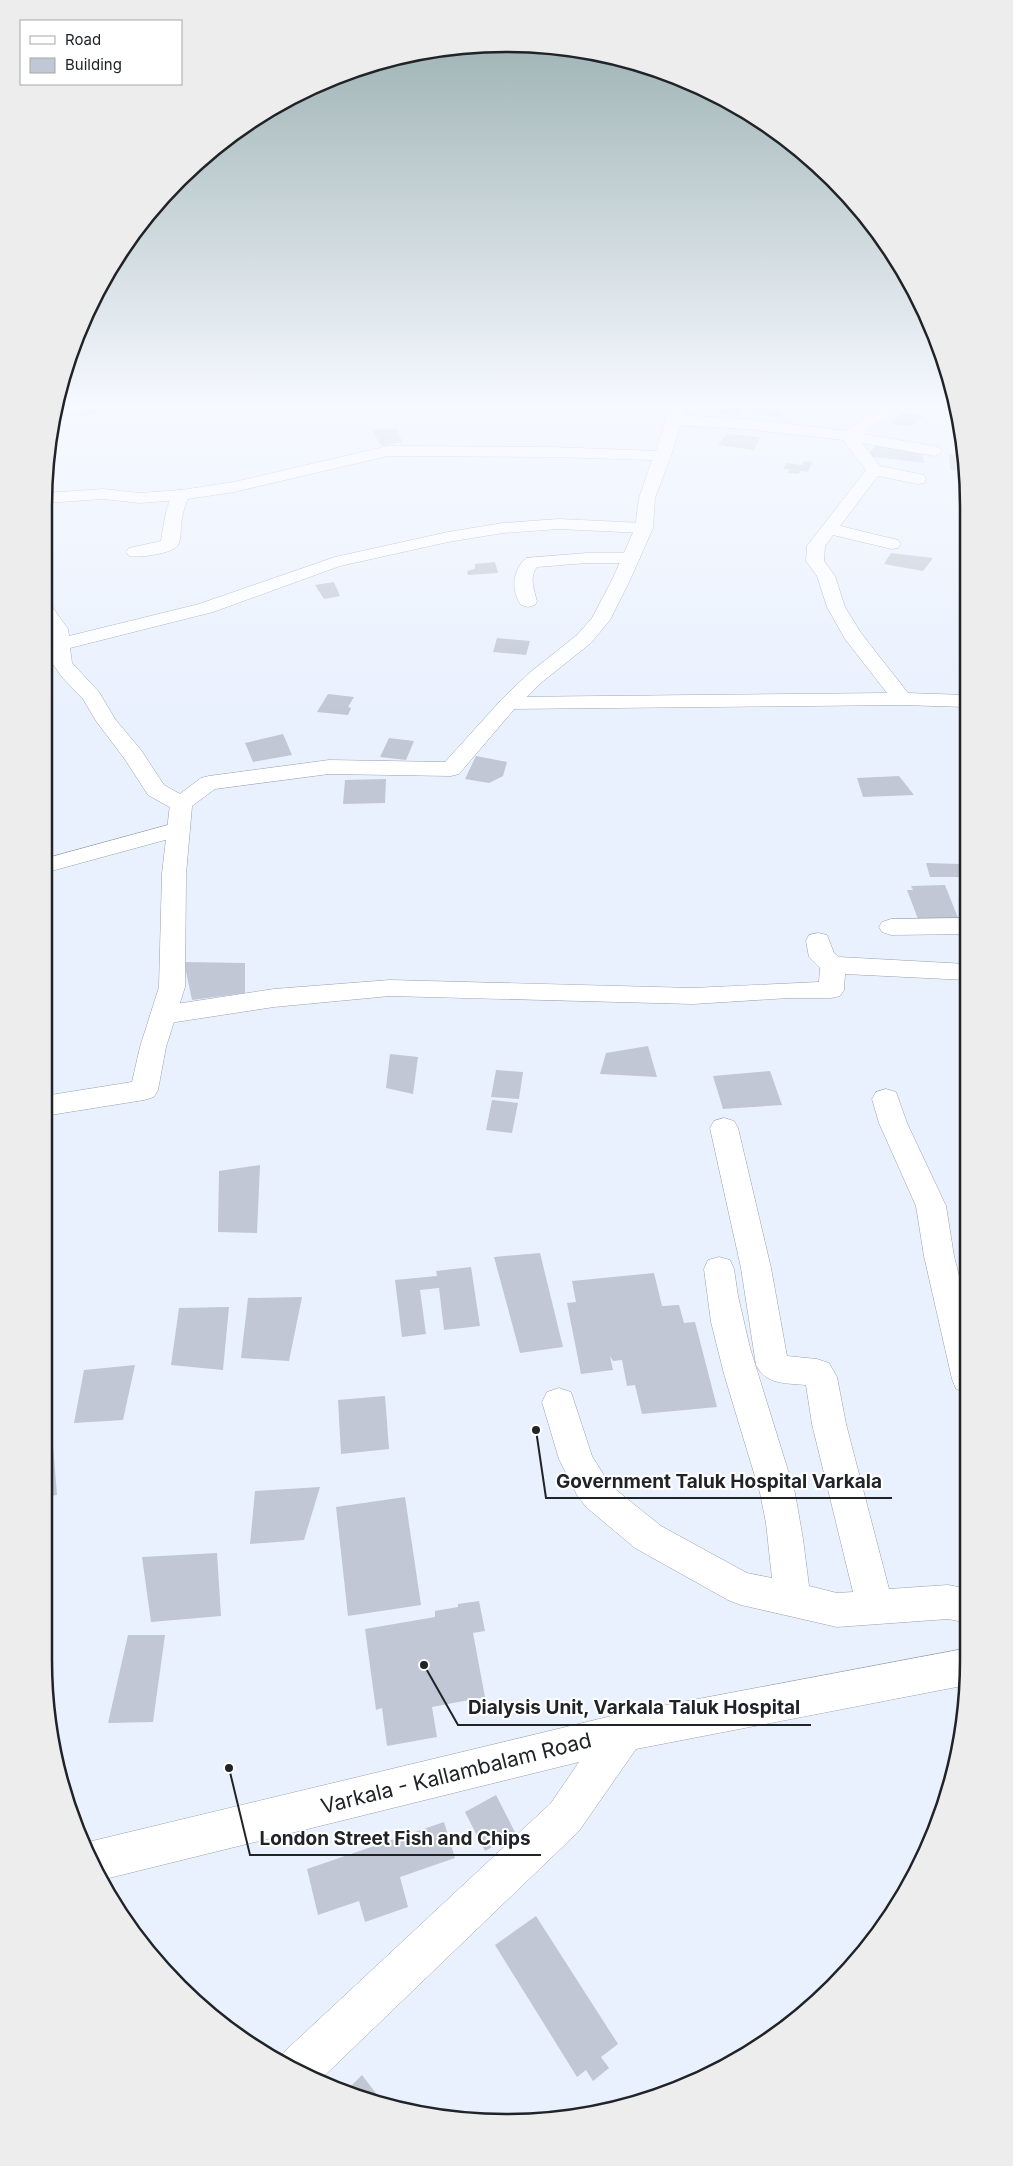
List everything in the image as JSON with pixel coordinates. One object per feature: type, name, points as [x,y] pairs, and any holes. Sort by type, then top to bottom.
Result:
[{"type":"street","points":[[135,552],[156,549],[170,544],[177,508]]},
{"type":"street","points":[[52,1105],[144,1090],[153,1047],[172,987],[174,874],[181,804],[209,784],[329,766],[451,769],[535,678],[593,630],[604,612],[644,528],[645,508]]},
{"type":"street","points":[[845,508],[816,546],[814,561],[826,576],[836,607],[852,635],[902,699]]},
{"type":"street","points":[[61,644],[206,608],[334,562],[448,537],[503,528],[559,524],[644,528]]},
{"type":"street","points":[[829,529],[892,544]]},
{"type":"street","points":[[528,601],[523,587],[523,578],[528,566],[532,562],[587,558],[630,558]]},
{"type":"street","points":[[52,620],[58,629],[62,663],[92,696],[106,721],[133,755],[156,790],[181,804]]},
{"type":"street","points":[[509,704],[902,699],[960,701]]},
{"type":"street","points":[[52,864],[179,829]]},
{"type":"street","points":[[891,927],[960,926]]},
{"type":"street","points":[[818,941],[822,957],[833,965],[960,972]]},
{"type":"street","points":[[163,1015],[274,998],[390,988],[693,996],[789,990],[831,990],[833,965]]},
{"type":"street","points":[[886,1099],[893,1123],[908,1159],[923,1186],[930,1206],[939,1256],[960,1346]]},
{"type":"street","points":[[724,1128],[756,1268],[772,1365],[778,1369],[817,1373],[821,1377],[829,1424],[876,1607]]},
{"type":"street","points":[[719,1269],[722,1302],[730,1340],[774,1480],[786,1537],[792,1601]]},
{"type":"street","points":[[559,1402],[576,1459],[589,1484],[598,1496],[648,1537],[741,1588],[837,1610],[948,1602],[960,1604]]},
{"type":"street","name":"Varkala - Kallambalam Road","points":[[99,1859],[624,1732],[960,1668]]},
{"type":"street","points":[[303,2065],[565,1817],[624,1732]]},
{"type":"building","points":[[891,553],[933,558],[923,571],[884,564]]},
{"type":"building","points":[[495,562],[498,573],[468,575],[467,571],[475,569],[475,564]]},
{"type":"building","points":[[334,582],[340,596],[324,599],[315,585]]},
{"type":"building","points":[[497,638],[530,641],[526,655],[493,652]]},
{"type":"building","points":[[328,694],[354,697],[348,707],[351,708],[348,715],[317,712]]},
{"type":"building","points":[[283,734],[292,755],[253,762],[245,743]]},
{"type":"building","points":[[389,738],[414,741],[406,760],[380,757]]},
{"type":"building","points":[[476,756],[507,762],[503,776],[489,783],[465,779]]},
{"type":"building","points":[[899,776],[914,795],[863,797],[857,778]]},
{"type":"building","points":[[386,779],[385,803],[343,804],[345,780]]},
{"type":"building","points":[[926,863],[960,864],[960,877],[930,877]]},
{"type":"building","points":[[945,885],[958,918],[918,919],[907,890],[913,890],[911,886]]},
{"type":"building","points":[[184,962],[245,963],[245,993],[192,1000]]},
{"type":"building","points":[[648,1046],[657,1077],[600,1074],[606,1053]]},
{"type":"building","points":[[390,1054],[418,1057],[413,1094],[386,1088]]},
{"type":"building","points":[[496,1070],[523,1072],[519,1099],[491,1097]]},
{"type":"building","points":[[770,1071],[782,1105],[723,1109],[713,1076]]},
{"type":"building","points":[[492,1100],[518,1103],[512,1133],[486,1130]]},
{"type":"building","points":[[260,1165],[257,1233],[218,1232],[219,1171]]},
{"type":"building","points":[[540,1253],[563,1347],[520,1353],[494,1257]]},
{"type":"building","points":[[471,1267],[480,1326],[444,1330],[439,1288],[420,1290],[426,1334],[402,1337],[395,1280],[437,1276],[436,1271]]},
{"type":"building","points":[[654,1273],[662,1306],[679,1305],[684,1323],[695,1322],[717,1407],[642,1414],[635,1385],[627,1386],[622,1360],[613,1361],[610,1356],[613,1370],[581,1374],[567,1303],[576,1302],[572,1281]]},
{"type":"building","points":[[302,1297],[289,1361],[241,1358],[248,1298]]},
{"type":"building","points":[[229,1307],[223,1370],[171,1365],[179,1308]]},
{"type":"building","points":[[135,1365],[123,1420],[74,1423],[84,1370]]},
{"type":"building","points":[[385,1396],[389,1449],[341,1454],[338,1400]]},
{"type":"building","points":[[52,1445],[57,1495],[52,1496]]},
{"type":"building","points":[[320,1487],[304,1540],[250,1544],[255,1491]]},
{"type":"building","points":[[405,1497],[421,1605],[348,1616],[336,1507]]},
{"type":"building","points":[[217,1553],[221,1616],[151,1622],[142,1557]]},
{"type":"building","points":[[479,1601],[485,1631],[473,1633],[485,1697],[432,1707],[437,1737],[387,1746],[382,1708],[376,1710],[365,1629],[435,1617],[435,1611],[458,1607],[458,1604]]},
{"type":"building","points":[[128,1635],[165,1635],[153,1722],[108,1723]]},
{"type":"building","points":[[496,1795],[516,1834],[485,1851],[465,1812]]},
{"type":"building","points":[[444,1822],[455,1858],[400,1877],[408,1907],[365,1922],[359,1901],[318,1915],[307,1869]]},
{"type":"building","points":[[536,1916],[618,2044],[601,2057],[609,2068],[593,2081],[586,2070],[577,2077],[495,1945]]},
{"type":"building","points":[[362,2075],[376,2094],[361,2089],[351,2086]]},
{"type":"place","name":"Government Taluk Hospital Varkala","points":[[536,1430]]},
{"type":"place","name":"Dialysis Unit, Varkala Taluk Hospital","points":[[424,1665]]},
{"type":"place","name":"London Street Fish and Chips","points":[[229,1768]]}]
